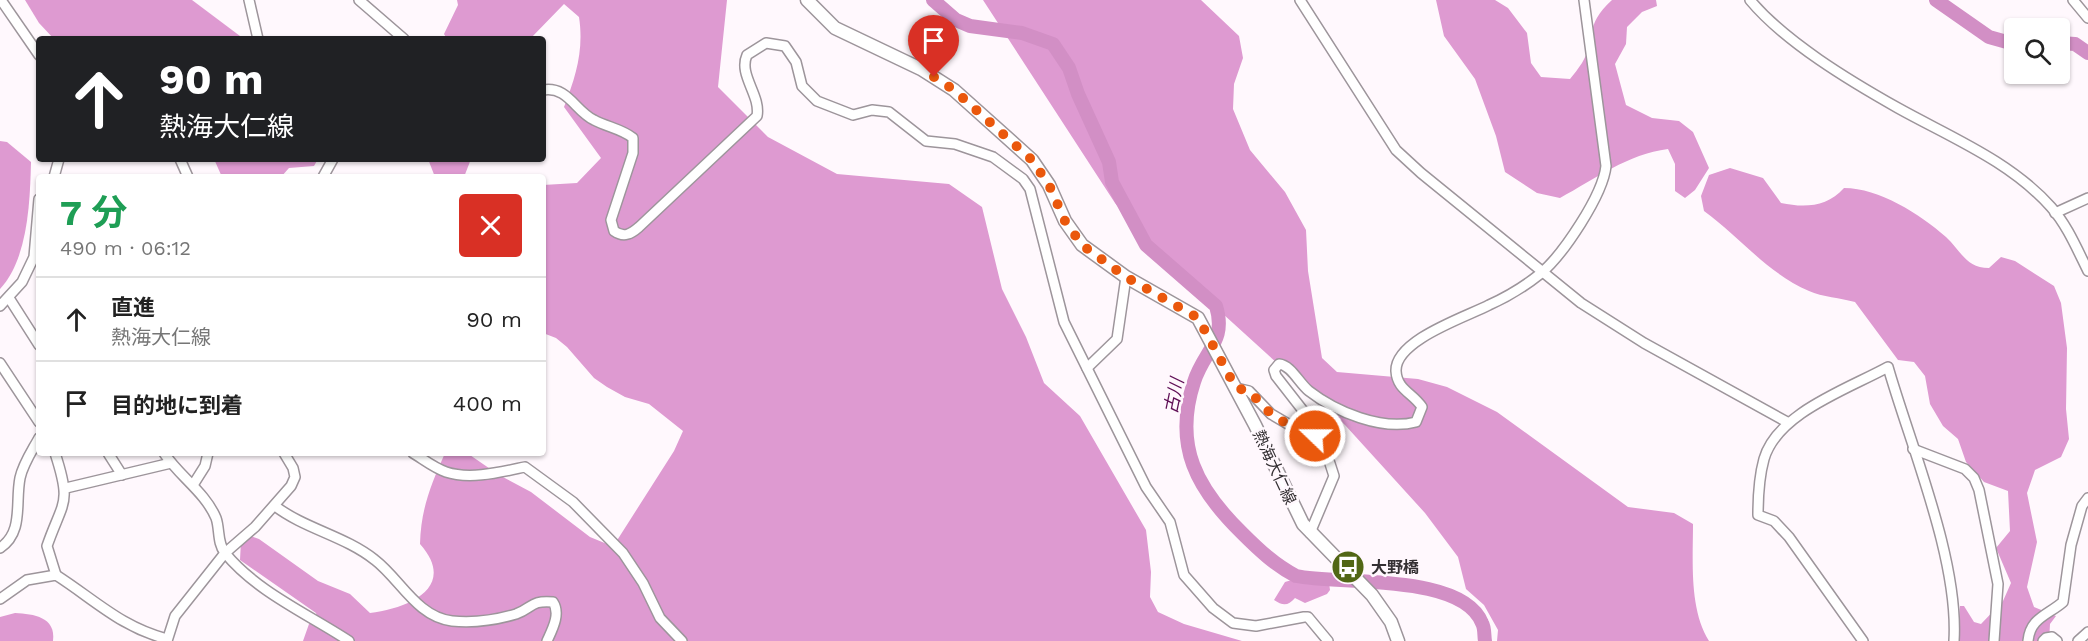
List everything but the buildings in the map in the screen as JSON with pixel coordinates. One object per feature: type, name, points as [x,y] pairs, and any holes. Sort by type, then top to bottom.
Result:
[{"type":"main road","name":"熱海大仁線","points":[[807,0],[835,28],[921,69],[954,90],[1032,160],[1049,185],[1065,221],[1082,245],[1126,277],[1192,314],[1210,337],[1295,511],[1310,532],[1346,572],[1366,589],[1391,622],[1398,641]]},
{"type":"street","points":[[1,0],[36,51]]},
{"type":"street","points":[[249,0],[257,36]]},
{"type":"street","points":[[359,0],[401,36]]},
{"type":"street","points":[[1300,0],[1396,150],[1581,303],[1644,342],[1787,422]]},
{"type":"street","points":[[1310,532],[1334,476],[1324,445],[1315,435],[1315,426],[1274,373],[1275,367],[1279,364],[1289,368],[1309,391],[1341,410],[1394,424],[1416,422],[1422,407],[1403,390],[1397,380],[1396,369],[1401,357],[1420,339],[1492,304],[1542,273],[1572,234],[1605,177],[1606,166],[1584,0]]},
{"type":"street","points":[[1750,0],[1761,13],[1812,53],[1896,107],[1978,150],[2009,171],[2055,213],[2088,271]]},
{"type":"street","points":[[2073,0],[2088,18]]},
{"type":"street","points":[[546,90],[552,89],[563,93],[585,116],[633,138],[633,153],[611,220],[614,231],[628,235],[757,116],[754,95],[744,65],[747,55],[766,44],[785,46],[796,62],[802,86],[817,101],[853,116],[872,110],[889,112],[926,141],[955,144],[993,158],[1023,179],[1033,196],[1064,322],[1146,487],[1170,522],[1179,564],[1199,594],[1223,618],[1242,625],[1256,626],[1308,617],[1328,641]]},
{"type":"street","points":[[2055,213],[2088,198]]},
{"type":"street","points":[[0,306],[22,282],[36,260]]},
{"type":"street","points":[[1087,368],[1117,339],[1126,277]]},
{"type":"street","points":[[9,298],[36,340]]},
{"type":"street","points":[[0,363],[36,417]]},
{"type":"street","points":[[1863,641],[1789,537],[1774,521],[1758,515],[1764,457],[1787,422],[1888,367],[1941,543],[1955,615],[1954,641]]},
{"type":"street","points":[[1236,388],[1249,391],[1271,414],[1297,430],[1310,437],[1315,435]]},
{"type":"street","points":[[0,548],[11,541],[16,529],[20,478],[36,444]]},
{"type":"street","points":[[1913,450],[1965,469],[1974,478],[1979,490],[1998,584],[1994,641]]},
{"type":"street","points":[[56,456],[66,488],[66,502],[47,546],[56,575],[96,601],[110,615],[144,633],[167,640],[175,616],[225,553],[255,527],[291,486],[295,477],[286,456]]},
{"type":"street","points":[[110,456],[122,475]]},
{"type":"street","points":[[166,456],[193,485],[216,518],[225,553],[267,591],[349,641]]},
{"type":"street","points":[[193,485],[205,466],[207,456]]},
{"type":"street","points":[[418,456],[445,472],[455,474],[492,474],[525,467],[557,489],[596,523],[622,553],[644,583],[660,618],[682,641]]},
{"type":"street","points":[[66,488],[171,463]]},
{"type":"street","points":[[2028,641],[2030,628],[2063,602],[2071,545],[2082,506],[2088,498]]},
{"type":"street","points":[[275,506],[288,516],[364,552],[391,574],[411,599],[441,618],[458,621],[492,620],[519,613],[538,601],[553,602],[556,612],[554,625],[547,641]]},
{"type":"street","points":[[0,598],[27,580],[56,575]]},
{"type":"street","points":[[2078,641],[2088,632]]},
{"type":"street","points":[[2043,641],[2052,638],[2057,641]]},
{"type":"shaded area","points":[[25,0],[192,0],[240,36],[51,36],[39,23]]},
{"type":"shaded area","points":[[457,0],[727,0],[718,87],[768,137],[837,174],[949,184],[982,207],[1002,289],[1026,337],[1044,383],[1080,416],[1146,530],[1151,572],[1150,597],[1158,612],[1184,624],[1242,641],[303,641],[309,624],[318,620],[316,613],[240,560],[241,541],[248,535],[259,539],[318,581],[350,594],[370,613],[385,610],[413,600],[424,593],[431,583],[434,572],[430,559],[420,544],[422,519],[444,456],[471,456],[499,475],[531,492],[590,537],[607,544],[616,542],[674,451],[683,431],[649,404],[625,397],[594,378],[567,347],[556,338],[546,334],[546,185],[577,183],[601,158],[564,107],[580,52],[579,17],[564,4],[533,36],[445,36],[444,34],[458,5]]},
{"type":"shaded area","points":[[983,0],[1201,0],[1239,36],[1243,58],[1234,84],[1233,109],[1250,150],[1285,192],[1306,230],[1308,271],[1322,358],[1337,372],[1418,379],[1447,387],[1497,412],[1628,507],[1674,513],[1693,524],[1695,600],[1709,641],[1497,641],[1498,630],[1484,605],[1466,589],[1458,557],[1425,513],[1345,425],[1157,254],[1115,203]]},
{"type":"shaded area","points":[[1436,0],[1495,0],[1508,8],[1527,33],[1531,63],[1541,77],[1570,79],[1586,54],[1597,17],[1612,0],[1656,0],[1657,6],[1642,12],[1627,27],[1626,44],[1615,64],[1626,105],[1652,118],[1679,121],[1693,132],[1709,168],[1695,190],[1685,198],[1675,191],[1675,164],[1668,149],[1625,162],[1560,198],[1537,193],[1505,172],[1496,136],[1475,79],[1444,36]]},
{"type":"shaded area","points":[[0,141],[7,142],[31,162],[30,194],[22,246],[17,262],[0,289]]},
{"type":"shaded area","points":[[215,162],[316,162],[314,166],[289,168],[284,174],[221,174]]},
{"type":"shaded area","points":[[429,162],[470,162],[465,174],[434,174]]},
{"type":"shaded area","points":[[1730,168],[1763,178],[1781,203],[1790,205],[1823,202],[1844,188],[1871,192],[1885,197],[1912,211],[1946,237],[1969,262],[1989,268],[2001,257],[2015,261],[2054,286],[2061,303],[2067,348],[2066,409],[2069,439],[2061,457],[2035,470],[2027,493],[2037,542],[2027,587],[2034,607],[2056,616],[2050,624],[2049,641],[1957,641],[1960,606],[1964,606],[1974,622],[1981,624],[2003,601],[2011,583],[1996,548],[2010,531],[2008,491],[1984,482],[1966,462],[1958,439],[1943,426],[1930,404],[1925,376],[1914,362],[1898,360],[1855,302],[1814,293],[1780,275],[1704,211],[1701,196],[1709,175]]},
{"type":"shaded area","points":[[1295,579],[1329,583],[1330,590],[1327,594],[1305,603],[1295,598],[1285,604],[1274,600],[1285,582]]},
{"type":"shaded area","points":[[15,613],[42,618],[51,627],[53,641],[0,641],[0,617]]},
{"type":"waterway","name":"古川","points":[[933,0],[956,20],[970,26],[1022,33],[1053,44],[1069,68],[1078,94],[1109,162],[1112,182],[1146,245],[1216,306],[1219,329],[1213,346],[1194,382],[1186,426],[1193,465],[1202,483],[1226,517],[1268,557],[1296,576],[1398,584],[1451,596],[1470,607],[1483,625],[1485,641]]},
{"type":"waterway","points":[[1936,0],[1989,37],[2004,41]]},
{"type":"waterway","points":[[2070,44],[2075,44],[2088,53]]},
{"type":"place","name":"大野橋","points":[[1348,567]]},
{"type":"route","points":[[934,77],[954,90],[1032,160],[1049,185],[1065,221],[1082,245],[1094,256],[1126,277],[1188,310],[1198,318],[1236,388],[1249,391],[1271,414],[1297,430],[1310,437],[1315,436]]}]
